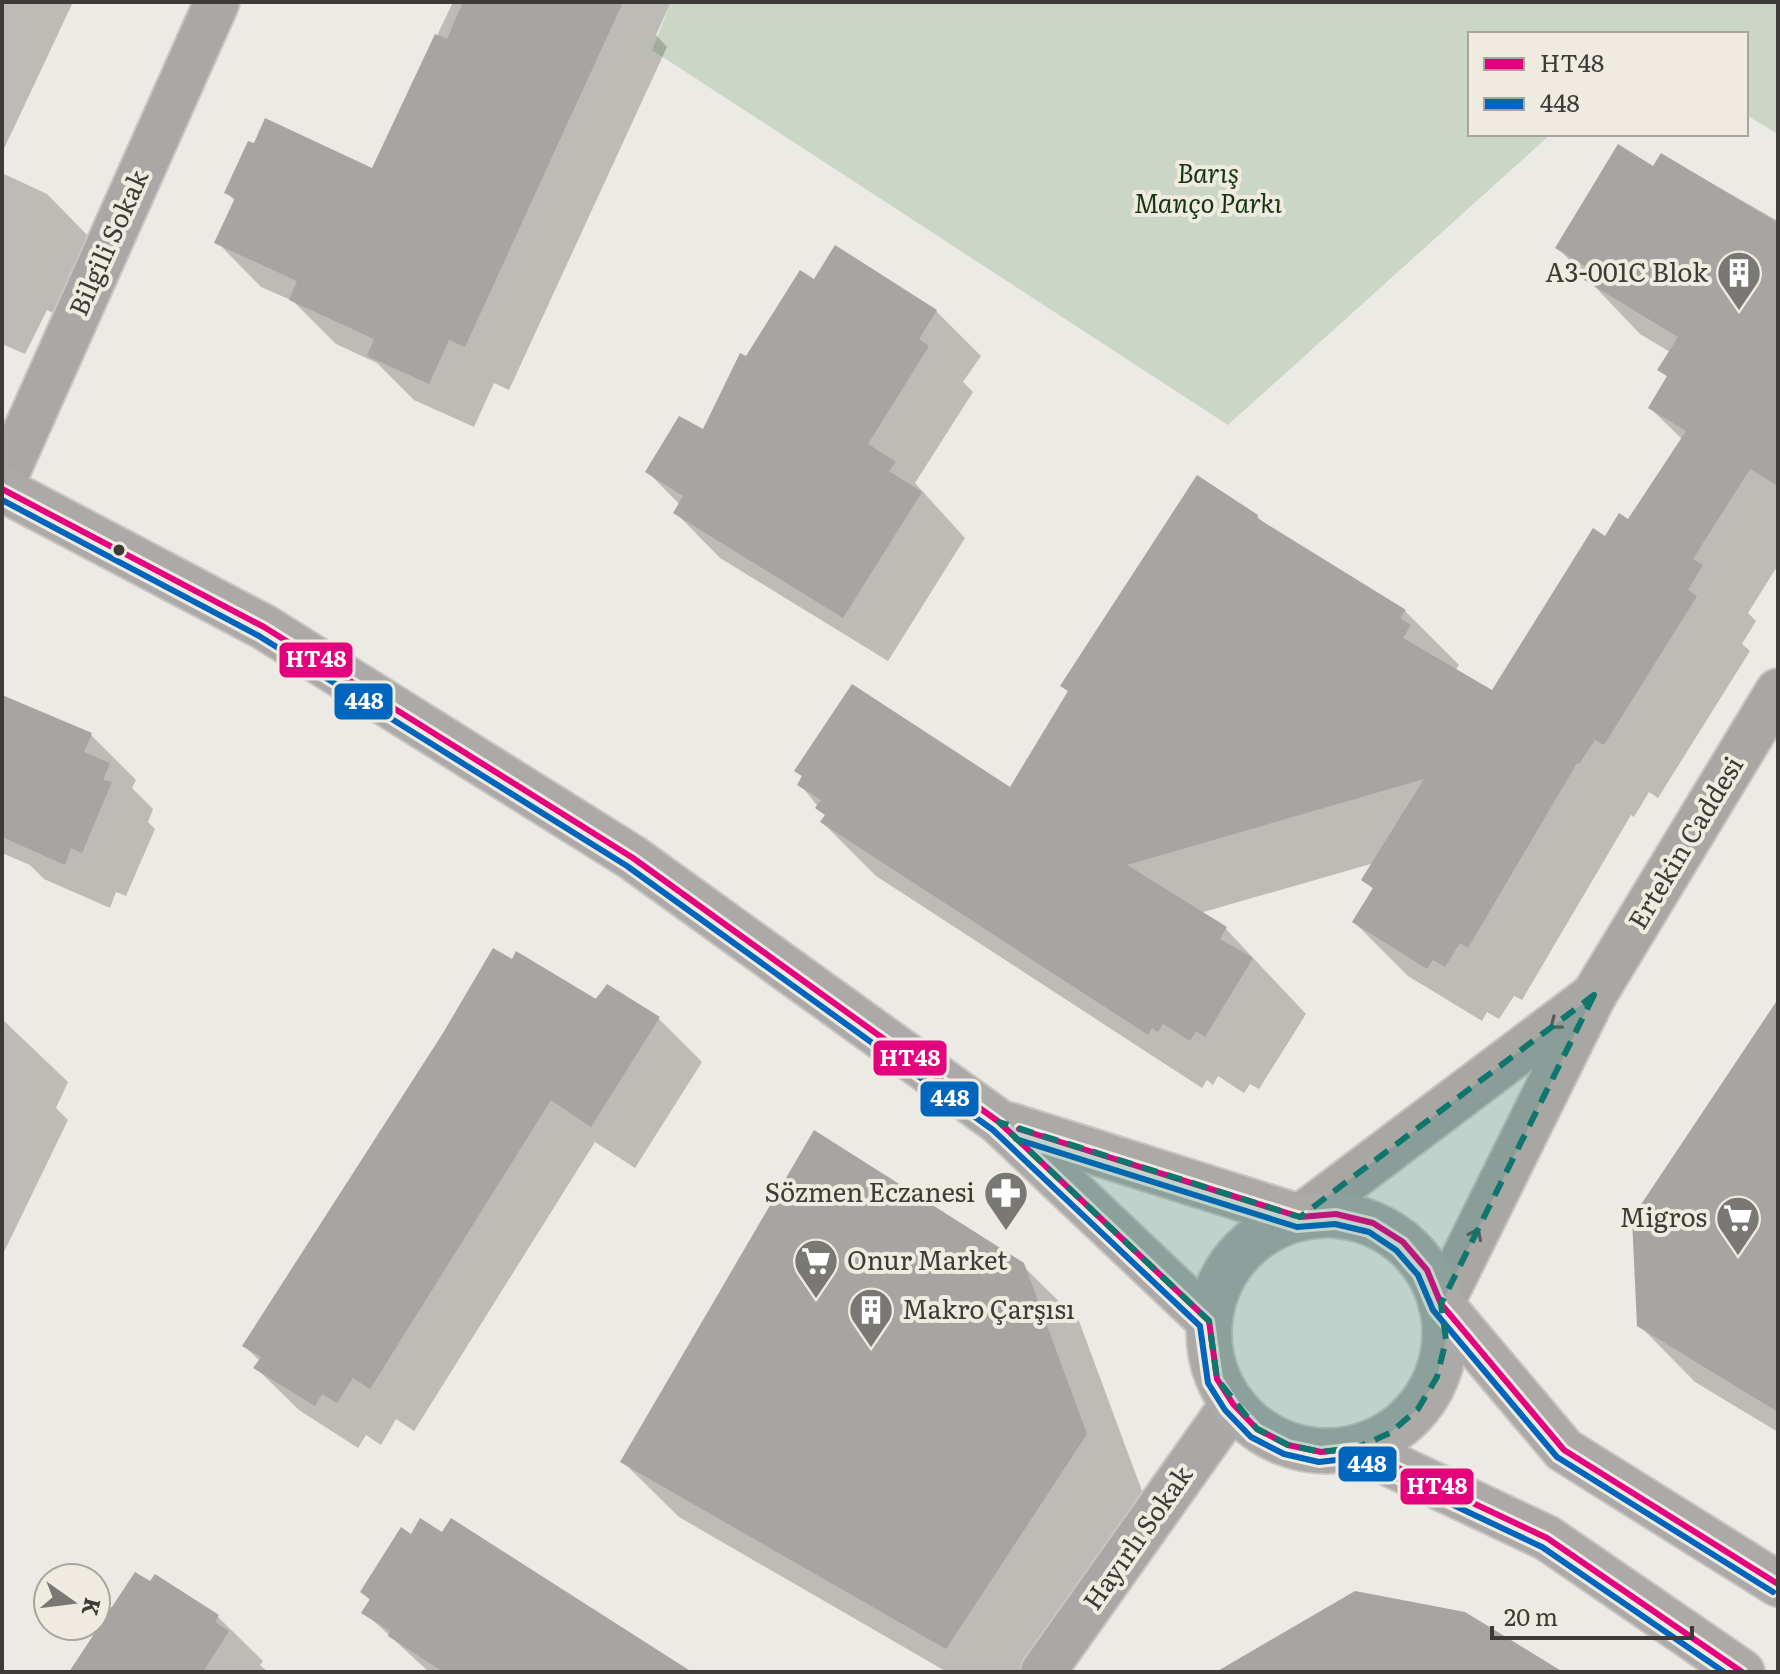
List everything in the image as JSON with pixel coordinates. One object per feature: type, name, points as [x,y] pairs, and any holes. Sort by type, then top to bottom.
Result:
[{"type":"main road","points":[[2,487],[264,627],[633,858],[999,1122],[1209,1321]]},
{"type":"main road","name":"Ertekin Caddesi","points":[[1441,1304],[1594,995],[1778,691]]},
{"type":"main road","points":[[999,1122],[1300,1217],[1336,1214],[1373,1223],[1403,1242],[1427,1270],[1441,1304],[1446,1340],[1437,1377],[1418,1409],[1390,1433],[1356,1448],[1321,1452],[1288,1445],[1257,1429],[1233,1404],[1217,1379],[1209,1321],[1219,1286],[1238,1255],[1266,1231],[1300,1217],[1594,995]]},
{"type":"main road","points":[[1441,1304],[1564,1450],[1778,1584]]},
{"type":"main road","points":[[1356,1448],[1547,1538],[1742,1672]]},
{"type":"street","name":"Bilgili Sokak","points":[[2,487],[217,2]]},
{"type":"street","name":"Hayırlı Sokak","points":[[1043,1672],[1233,1404]]},
{"type":"highlighted area","points":[[1594,995],[1441,1304],[1446,1340],[1437,1377],[1418,1409],[1390,1433],[1356,1448],[1321,1452],[1288,1445],[1257,1429],[1217,1379],[1209,1321],[999,1122],[1300,1217]]},
{"type":"green space","name":"Barış Manço Parkı","points":[[671,2],[1778,2],[1778,134],[1748,116],[1748,32],[1468,32],[1468,136],[1549,136],[1228,425],[652,50]]},
{"type":"building","points":[[463,2],[623,2],[465,347],[449,340],[429,384],[367,356],[374,339],[289,300],[297,281],[214,243],[235,198],[224,193],[248,141],[254,143],[265,118],[372,168],[435,34],[447,39]]},
{"type":"building","points":[[1618,144],[1653,166],[1661,153],[1778,223],[1778,486],[1750,469],[1693,559],[1703,565],[1688,590],[1697,596],[1604,745],[1595,740],[1577,763],[1468,948],[1460,943],[1445,967],[1433,960],[1427,969],[1352,922],[1373,888],[1361,880],[1424,779],[1127,865],[1227,927],[1220,939],[1253,958],[1205,1037],[1196,1031],[1190,1041],[1163,1024],[1158,1032],[1152,1028],[1148,1035],[820,822],[825,815],[815,808],[821,800],[797,785],[802,776],[794,771],[852,684],[1010,787],[1068,691],[1060,686],[1197,475],[1258,515],[1257,518],[1406,610],[1400,618],[1411,625],[1403,638],[1492,690],[1593,528],[1605,536],[1619,513],[1628,519],[1686,431],[1648,408],[1667,376],[1657,370],[1678,337],[1584,280],[1590,269],[1555,248]]},
{"type":"building","points":[[835,245],[937,310],[919,339],[929,346],[868,444],[896,462],[889,471],[922,492],[843,618],[673,513],[683,496],[645,472],[679,416],[703,429],[740,353],[746,356],[800,270],[814,279]]},
{"type":"building","points":[[2,695],[92,733],[84,752],[110,763],[103,780],[112,782],[82,853],[71,848],[65,865],[2,837]]},
{"type":"building","points":[[493,948],[512,959],[516,951],[596,999],[607,984],[660,1017],[591,1127],[551,1100],[370,1389],[353,1378],[337,1403],[322,1394],[315,1406],[253,1368],[261,1357],[242,1346],[443,1033]]},
{"type":"building","points":[[1778,999],[1778,1412],[1637,1326],[1632,1218]]},
{"type":"building","name":"Makro Çarşısı","points":[[814,1130],[1024,1263],[1087,1434],[946,1649],[620,1462]]},
{"type":"building","points":[[420,1518],[442,1532],[451,1518],[692,1672],[443,1672],[388,1636],[390,1631],[361,1613],[370,1599],[360,1592],[401,1527],[411,1534]]},
{"type":"building","points":[[135,1572],[150,1581],[155,1574],[219,1615],[215,1622],[229,1631],[203,1672],[69,1672],[89,1642],[112,1642],[112,1607]]},
{"type":"building","points":[[1355,1591],[1465,1612],[1563,1672],[1216,1672]]},
{"type":"transit line","name":"HT48","points":[[2,489],[264,627],[633,858],[999,1122],[1209,1321],[1217,1379],[1233,1404],[1257,1429],[1288,1445],[1321,1452],[1356,1448],[1547,1538],[1742,1672]]},
{"type":"transit line","name":"448","points":[[2,500],[259,636],[627,866],[993,1130],[1200,1326],[1208,1383],[1225,1410],[1251,1437],[1284,1454],[1319,1462],[1354,1458],[1542,1547],[1724,1672]]},
{"type":"transit line","name":"HT48","points":[[1019,1129],[1300,1217],[1336,1214],[1373,1223],[1403,1242],[1427,1270],[1441,1304],[1564,1450],[1778,1584]]},
{"type":"transit line","name":"448","points":[[1016,1139],[1297,1227],[1335,1224],[1369,1232],[1396,1250],[1418,1275],[1433,1310],[1557,1457],[1773,1592]]},
{"type":"place","name":"A3-001C Blok","points":[[1739,312]]},
{"type":"place","name":"Sözmen Eczanesi","points":[[1006,1232]]},
{"type":"place","name":"Migros","points":[[1738,1257]]},
{"type":"place","name":"Onur Market","points":[[816,1300]]},
{"type":"place","name":"Makro Çarşısı","points":[[871,1349]]}]
